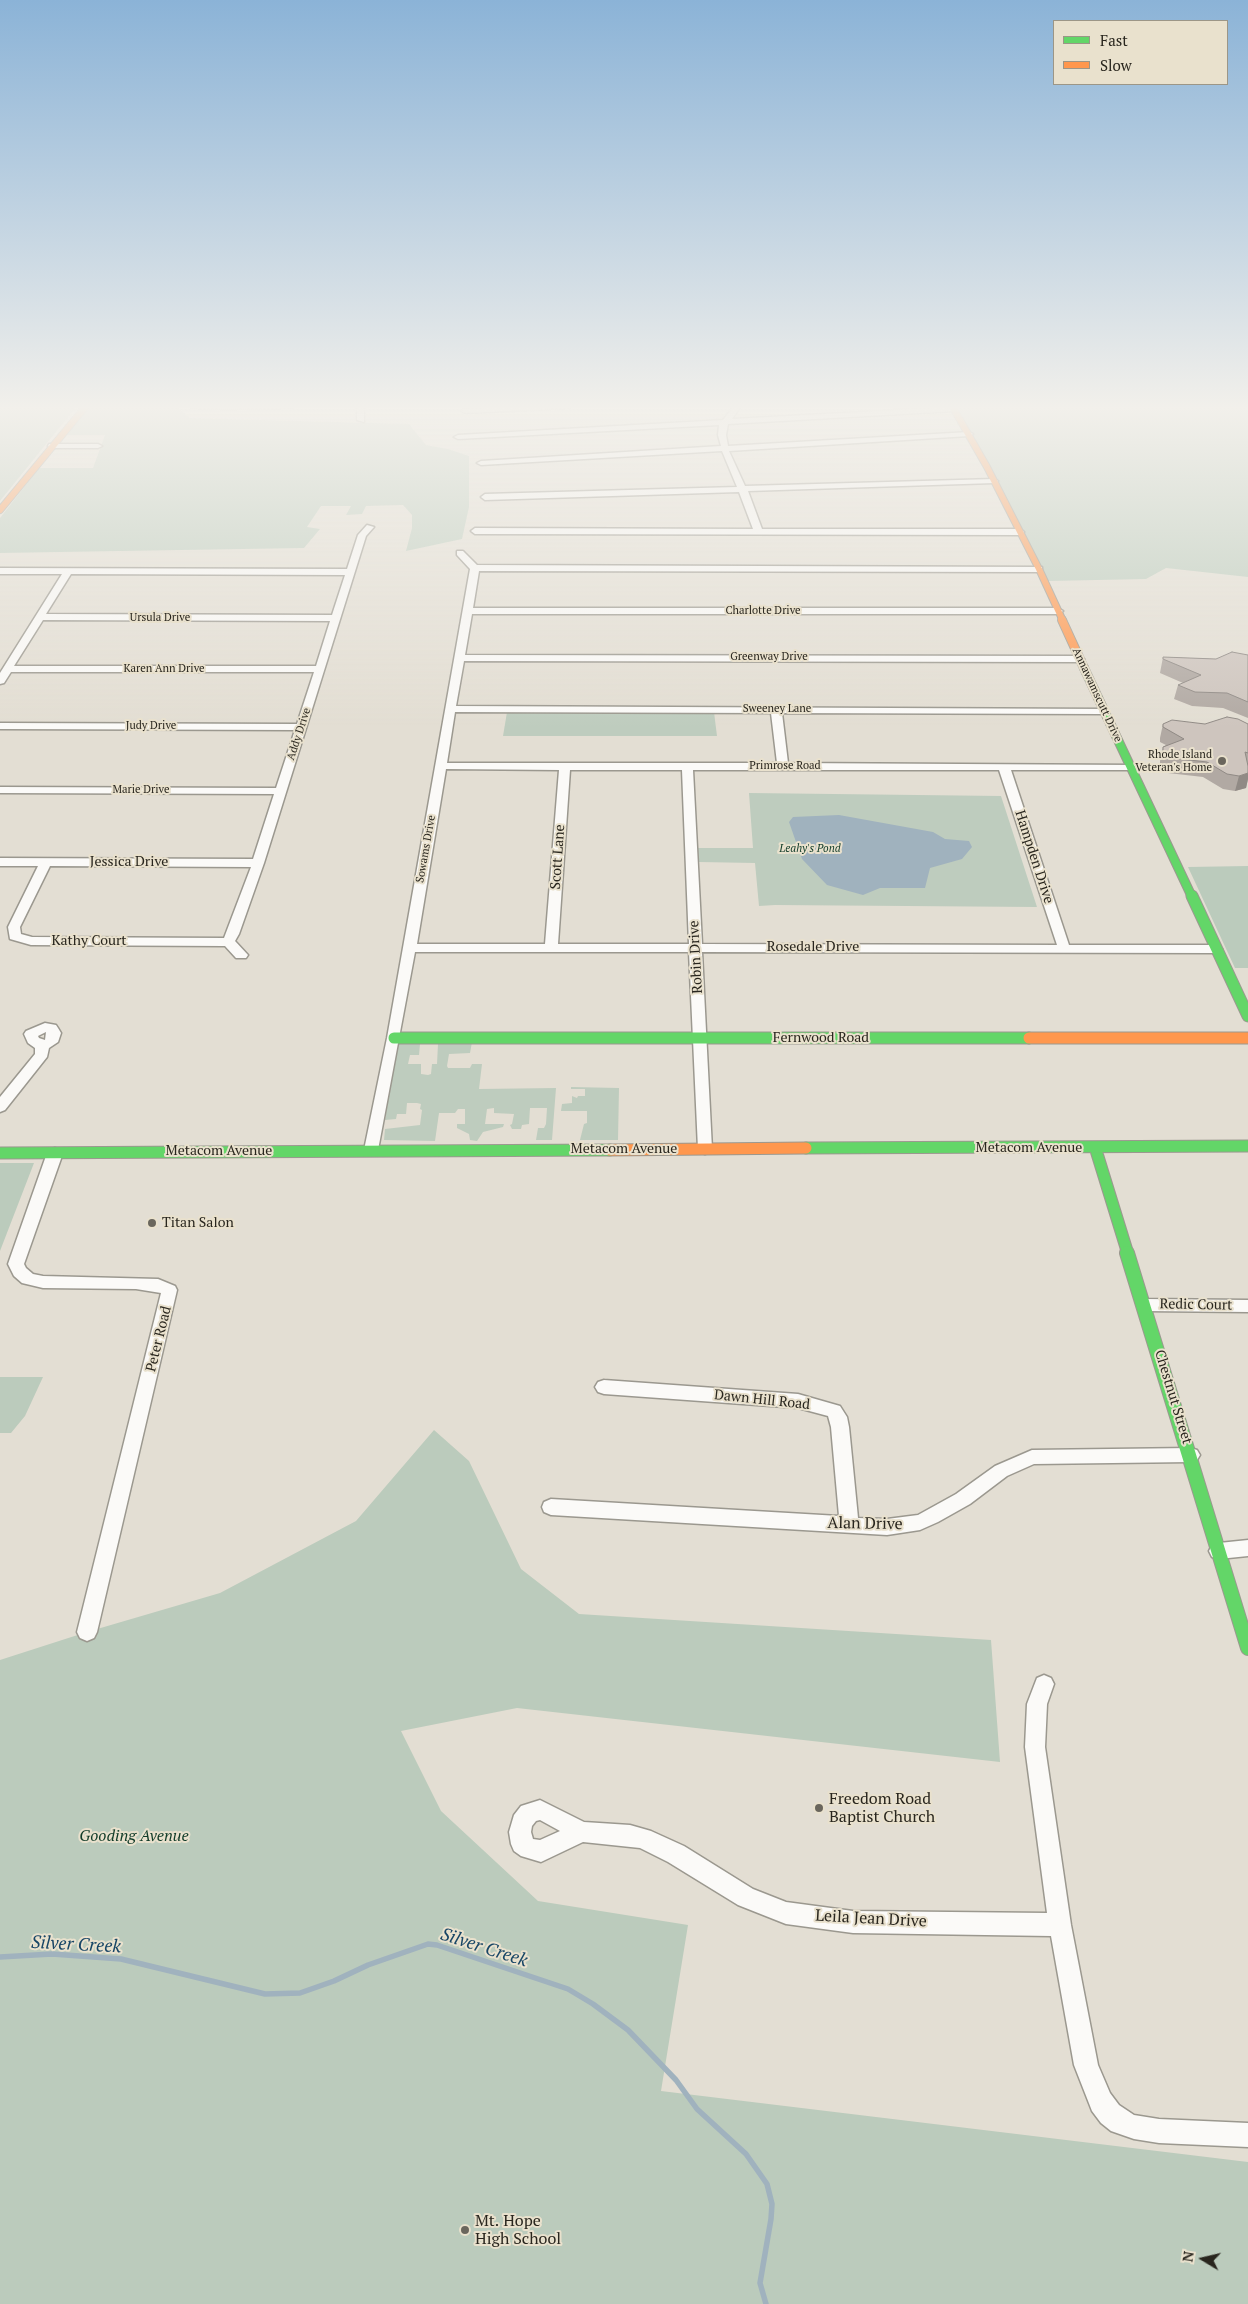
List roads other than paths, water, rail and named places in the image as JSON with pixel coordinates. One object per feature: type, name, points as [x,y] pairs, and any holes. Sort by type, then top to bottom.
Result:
[{"type":"street","points":[[752,514],[758,530]]},
{"type":"street","name":"Annawamscutt Drive","points":[[1011,514],[1039,569],[1248,1016]]},
{"type":"street","name":"Addy Drive","points":[[228,942],[233,934],[258,863],[362,534],[370,527]]},
{"type":"street","points":[[475,531],[758,530],[1020,532]]},
{"type":"street","points":[[460,553],[475,568],[1039,569]]},
{"type":"street","name":"Sowams Drive","points":[[371,1150],[394,1038],[475,568]]},
{"type":"street","points":[[0,571],[350,572]]},
{"type":"street","points":[[0,681],[68,571]]},
{"type":"street","name":"Charlotte Drive","points":[[467,611],[1058,611]]},
{"type":"street","name":"Ursula Drive","points":[[39,617],[335,618]]},
{"type":"street","name":"Greenway Drive","points":[[460,658],[1079,658]]},
{"type":"street","name":"Karen Ann Drive","points":[[8,669],[320,669]]},
{"type":"street","name":"Sweeney Lane","points":[[450,709],[1104,711]]},
{"type":"street","points":[[776,709],[783,766]]},
{"type":"street","name":"Judy Drive","points":[[0,726],[302,727]]},
{"type":"street","name":"Primrose Road","points":[[440,766],[1131,767]]},
{"type":"street","name":"Robin Drive","points":[[687,766],[698,1039],[705,1149]]},
{"type":"street","name":"Scott Lane","points":[[551,948],[565,767]]},
{"type":"street","name":"Hampden Drive","points":[[1004,767],[1064,948]]},
{"type":"street","name":"Marie Drive","points":[[0,790],[281,791]]},
{"type":"street","name":"Jessica Drive","points":[[0,862],[258,863]]},
{"type":"street","name":"Kathy Court","points":[[46,862],[14,927],[15,936],[31,941],[228,942]]},
{"type":"street","points":[[228,942],[241,954]]},
{"type":"street","name":"Rosedale Drive","points":[[409,948],[1216,948]]},
{"type":"street","name":"Fernwood Road","points":[[394,1038],[1248,1038]]},
{"type":"street","points":[[0,1106],[42,1054],[42,1046]]},
{"type":"street","name":"Metacom Avenue","points":[[0,1153],[1248,1146]]},
{"type":"street","name":"Chestnut Street","points":[[1095,1147],[1191,1455],[1248,1648]]},
{"type":"street","name":"Peter Road","points":[[55,1153],[16,1264],[20,1272],[28,1279],[43,1282],[136,1282],[158,1285],[169,1290],[87,1632]]},
{"type":"street","name":"Redic Court","points":[[1144,1305],[1248,1306]]},
{"type":"street","name":"Dawn Hill Road","points":[[604,1387],[798,1402],[825,1407],[834,1411],[838,1417],[840,1427],[849,1525]]},
{"type":"street","name":"Alan Drive","points":[[551,1507],[887,1527],[920,1522],[963,1499],[1006,1468],[1032,1457],[1087,1454],[1191,1455]]},
{"type":"street","points":[[1219,1551],[1248,1548]]},
{"type":"street","points":[[1044,1684],[1037,1704],[1035,1747],[1060,1925],[1086,2065],[1101,2102],[1110,2114],[1120,2122],[1159,2131],[1248,2135]]},
{"type":"street","name":"Leila Jean Drive","points":[[582,1832],[630,1834],[643,1838],[676,1854],[746,1897],[786,1913],[853,1922],[1060,1925]]},
{"type":"water","points":[[839,815],[933,832],[945,839],[969,841],[972,847],[962,859],[930,868],[925,888],[880,888],[863,895],[827,885],[802,859],[789,822],[793,817]]},
{"type":"waterway","name":"Silver Creek","points":[[0,1957],[52,1954],[121,1959],[265,1994],[300,1993],[334,1981],[368,1965],[428,1944],[437,1945],[568,1989],[593,2004],[628,2030],[676,2080],[697,2109],[746,2154],[767,2184],[772,2204],[771,2219],[760,2283],[766,2304]]},
{"type":"place","name":"Rhode Island Veteran's Home","points":[[1222,761]]},
{"type":"place","name":"Titan Salon","points":[[152,1223]]},
{"type":"place","name":"Freedom Road Baptist Church","points":[[819,1808]]},
{"type":"place","name":"Mt. Hope High School","points":[[465,2230]]},
{"type":"park label","name":"Leahy's Pond","points":[[810,849]]},
{"type":"park label","name":"Gooding Avenue","points":[[134,1836]]}]
